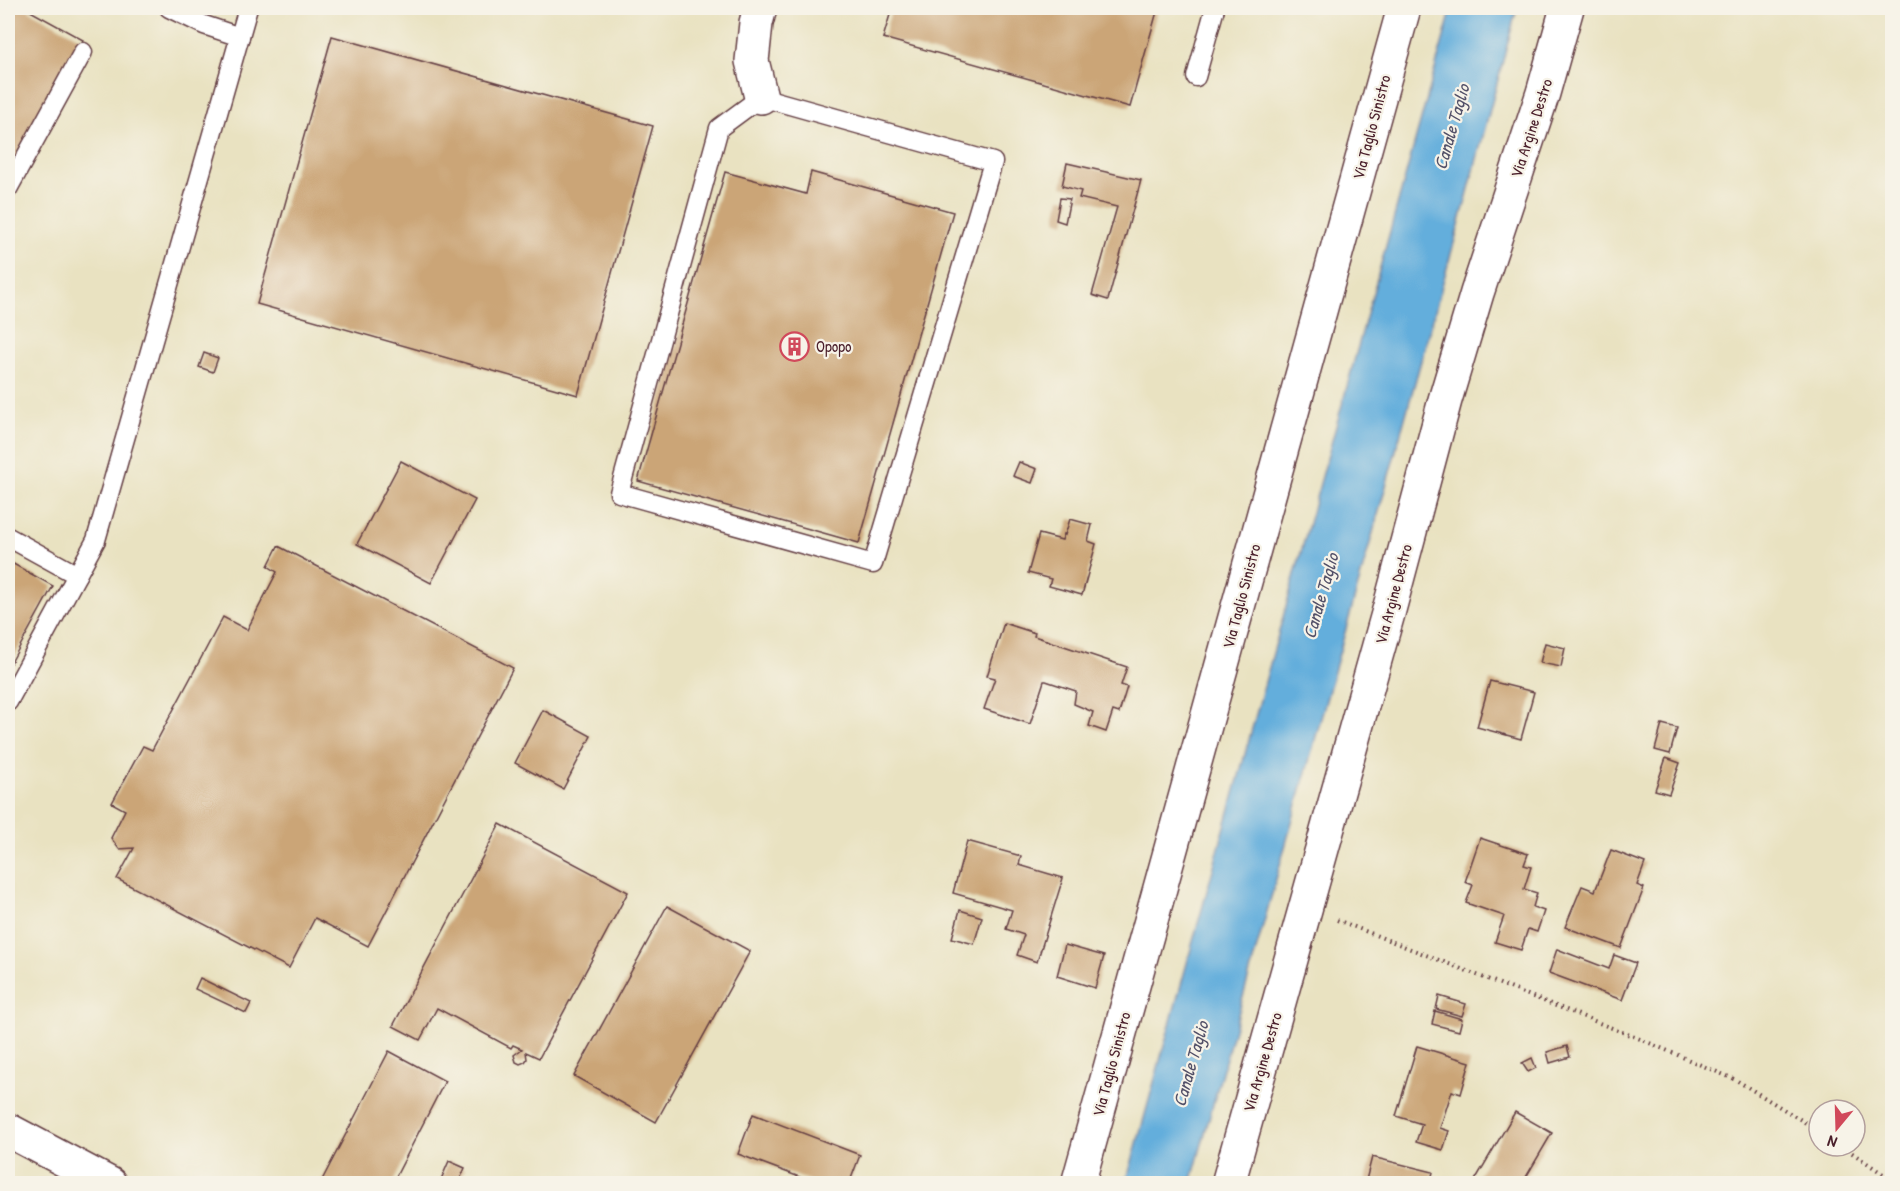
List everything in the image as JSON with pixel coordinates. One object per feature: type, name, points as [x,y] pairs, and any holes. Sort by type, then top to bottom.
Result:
[{"type":"street","points":[[760,8],[752,62],[761,97]]},
{"type":"street","name":"Via Taglio Sinistro","points":[[1078,1184],[1404,8]]},
{"type":"street","name":"Via Argine Destro","points":[[1228,1184],[1389,610],[1445,400],[1568,8]]},
{"type":"street","points":[[8,1130],[110,1184]]},
{"type":"lane","points":[[169,8],[204,25],[240,37]]},
{"type":"lane","points":[[8,702],[96,540],[248,8]]},
{"type":"lane","points":[[1196,77],[1215,8]]},
{"type":"lane","points":[[8,189],[83,52]]},
{"type":"lane","points":[[761,97],[993,162],[873,564],[619,493],[719,128],[761,97]]},
{"type":"lane","points":[[8,537],[77,575]]},
{"type":"path","points":[[1307,902],[1344,924],[1640,1039],[1736,1080],[1807,1124]]},
{"type":"path","points":[[1860,1158],[1893,1180]]},
{"type":"water","name":"Canale Taglio","points":[[1452,8],[1517,8],[1466,200],[1191,1183],[1126,1183]]},
{"type":"building","points":[[8,8],[25,8],[83,40],[8,174]]},
{"type":"building","points":[[892,8],[1007,8],[1020,11],[1021,8],[1158,8],[1130,107],[883,38]]},
{"type":"building","points":[[332,36],[653,126],[578,395],[257,304]]},
{"type":"building","points":[[1067,163],[1141,180],[1108,300],[1092,295],[1117,207],[1079,198],[1081,191],[1062,186]]},
{"type":"building","name":"Opopo","points":[[725,172],[806,194],[811,172],[953,212],[859,543],[638,481]]},
{"type":"building","points":[[1060,198],[1070,199],[1065,223],[1056,220]]},
{"type":"building","points":[[204,353],[218,358],[213,372],[199,367]]},
{"type":"building","points":[[401,461],[475,500],[431,583],[357,544]]},
{"type":"building","points":[[1019,462],[1037,469],[1032,483],[1013,476]]},
{"type":"building","points":[[1070,519],[1092,525],[1088,541],[1096,544],[1082,595],[1049,586],[1051,579],[1028,573],[1039,534],[1062,540]]},
{"type":"building","points":[[278,546],[513,668],[368,946],[315,918],[289,968],[117,879],[134,848],[119,849],[111,838],[125,810],[112,803],[143,746],[152,750],[223,617],[247,630],[277,572],[268,566]]},
{"type":"building","points":[[8,561],[53,586],[8,668]]},
{"type":"building","points":[[1004,623],[1035,633],[1034,636],[1127,667],[1121,685],[1127,687],[1119,713],[1113,711],[1106,732],[1089,726],[1093,712],[1074,704],[1076,691],[1046,681],[1044,681],[1030,724],[984,709],[995,678],[987,676]]},
{"type":"building","points":[[1545,643],[1565,648],[1561,667],[1540,663]]},
{"type":"building","points":[[1490,681],[1534,692],[1521,739],[1477,727]]},
{"type":"building","points":[[543,710],[591,736],[563,789],[515,763]]},
{"type":"building","points":[[1662,724],[1677,728],[1670,754],[1655,750]]},
{"type":"building","points":[[1666,758],[1680,763],[1669,794],[1655,790]]},
{"type":"building","points":[[500,824],[628,892],[539,1058],[526,1052],[527,1059],[520,1064],[516,1062],[514,1055],[522,1049],[513,1045],[511,1048],[437,1008],[420,1040],[393,1026]]},
{"type":"building","points":[[1480,838],[1528,854],[1524,865],[1531,867],[1524,889],[1537,893],[1533,907],[1544,911],[1537,932],[1528,929],[1521,950],[1495,942],[1504,916],[1466,903],[1473,885],[1465,882]]},
{"type":"building","points":[[967,841],[1021,856],[1019,865],[1063,878],[1037,962],[1017,955],[1024,935],[1006,929],[1012,910],[953,893]]},
{"type":"building","points":[[1611,850],[1645,863],[1637,885],[1644,888],[1621,948],[1565,927],[1582,886],[1595,891]]},
{"type":"building","points":[[667,906],[750,951],[656,1122],[574,1076]]},
{"type":"building","points":[[960,910],[982,917],[974,944],[952,938]]},
{"type":"building","points":[[1065,945],[1104,956],[1095,988],[1057,976]]},
{"type":"building","points":[[1557,949],[1609,969],[1614,955],[1636,963],[1622,1000],[1549,973]]},
{"type":"building","points":[[200,978],[251,1003],[246,1013],[195,989]]},
{"type":"building","points":[[1439,996],[1466,1004],[1462,1016],[1436,1009]]},
{"type":"building","points":[[1435,1011],[1462,1019],[1459,1031],[1432,1024]]},
{"type":"building","points":[[1417,1046],[1470,1062],[1461,1094],[1452,1091],[1440,1128],[1449,1131],[1443,1150],[1416,1142],[1422,1124],[1396,1116]]},
{"type":"building","points":[[1567,1046],[1570,1057],[1550,1063],[1547,1052]]},
{"type":"building","points":[[389,1051],[445,1081],[392,1184],[323,1184],[321,1182]]},
{"type":"building","points":[[1532,1058],[1536,1068],[1528,1072],[1522,1063]]},
{"type":"building","points":[[1515,1112],[1552,1133],[1522,1184],[1477,1184],[1474,1182]]},
{"type":"building","points":[[753,1114],[860,1155],[849,1184],[818,1184],[738,1154]]},
{"type":"building","points":[[1372,1157],[1433,1172],[1430,1184],[1365,1184]]},
{"type":"building","points":[[449,1161],[465,1168],[458,1184],[439,1184]]},
{"type":"place","name":"Opopo","points":[[795,346]]}]
